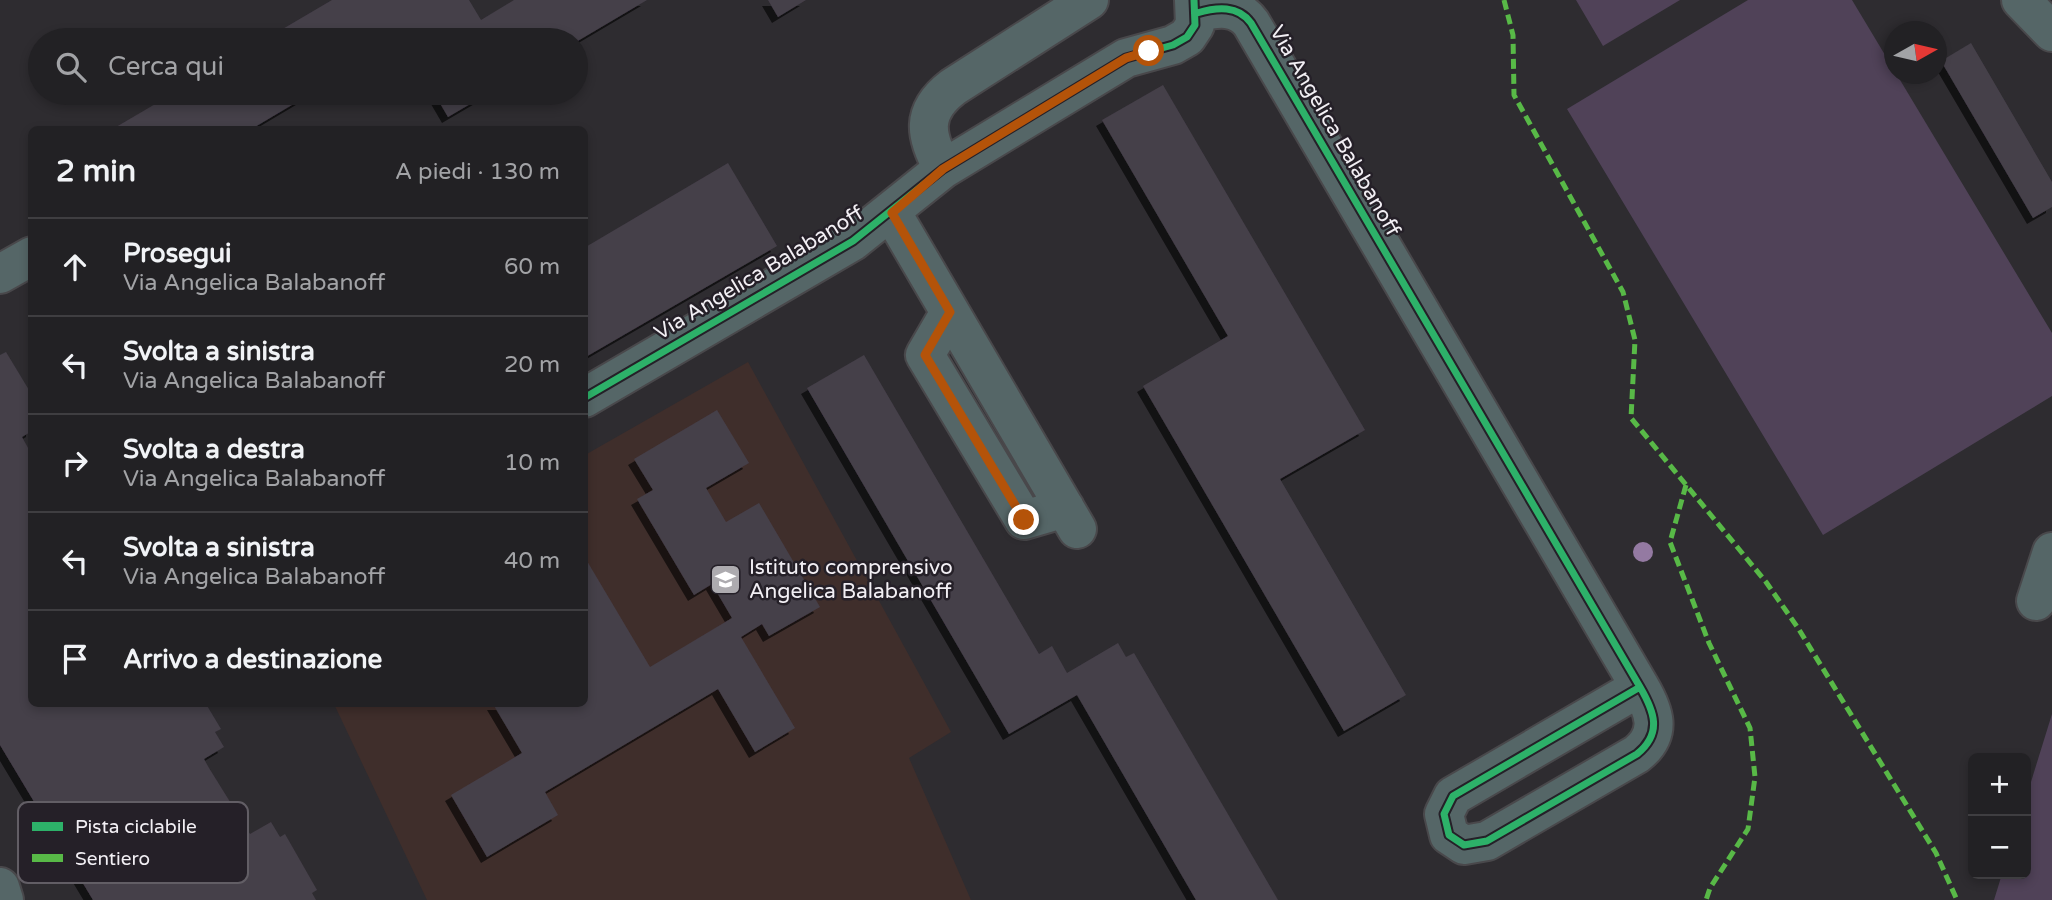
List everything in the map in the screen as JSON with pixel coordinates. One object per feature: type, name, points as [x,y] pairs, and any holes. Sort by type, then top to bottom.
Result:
[{"type":"street","points":[[943,169],[934,152],[929,131],[931,111],[936,103],[953,87],[1089,0]]},
{"type":"street","points":[[2021,0],[2052,32]]},
{"type":"street","name":"Via Angelica Balabanoff","points":[[588,396],[853,241],[892,213],[943,169],[1126,58],[1181,41],[1192,33],[1196,6],[1241,12],[1251,23],[1640,687],[1654,712],[1653,734],[1637,754],[1488,841],[1464,845],[1449,835],[1444,814],[1453,796],[1640,687]]},
{"type":"street","name":"Via Angelica Balabanoff","points":[[892,213],[1071,518]]},
{"type":"street","points":[[0,274],[28,258]]},
{"type":"street","points":[[2036,601],[2052,552]]},
{"type":"street","points":[[0,887],[5,900]]},
{"type":"shaded area","points":[[1576,0],[1680,0],[1603,46]]},
{"type":"shaded area","points":[[1748,0],[1852,0],[1884,53],[1884,84],[1902,84],[2052,333],[2052,396],[1823,535],[1567,109]]},
{"type":"shaded area","name":"Istituto comprensivo Angelica Balabanoff","points":[[748,362],[951,732],[909,758],[971,900],[427,900],[335,707],[588,707],[588,453]]},
{"type":"shaded area","points":[[2052,714],[2052,900],[1994,900],[2000,879],[2031,879],[2031,782]]},
{"type":"building","points":[[332,0],[469,0],[481,20],[514,0],[647,0],[588,35],[588,28],[284,28]]},
{"type":"building","points":[[768,0],[806,0],[778,17]]},
{"type":"building","points":[[1971,43],[2052,182],[2052,207],[2033,218],[1947,71],[1947,57]]},
{"type":"building","points":[[1163,85],[1365,430],[1280,479],[1406,695],[1344,731],[1143,386],[1228,336],[1102,120]]},
{"type":"building","points":[[154,105],[292,105],[257,126],[118,126]]},
{"type":"building","points":[[441,105],[468,105],[448,117]]},
{"type":"building","points":[[728,163],[777,246],[588,356],[588,246]]},
{"type":"building","points":[[6,352],[28,388],[28,433],[22,437],[28,448],[28,707],[208,707],[221,729],[215,732],[224,747],[204,759],[230,802],[34,802],[0,745],[0,355]]},
{"type":"building","points":[[864,355],[1039,654],[1052,646],[1067,673],[1118,643],[1126,657],[1134,653],[1278,900],[1196,900],[1077,695],[1009,734],[807,388]]},
{"type":"building","points":[[717,410],[749,463],[706,488],[726,522],[759,503],[820,607],[769,636],[762,624],[741,637],[795,728],[755,752],[718,689],[545,792],[558,815],[487,857],[451,795],[522,753],[495,707],[588,707],[588,563],[650,667],[732,618],[712,584],[694,595],[637,499],[653,490],[634,459]]},
{"type":"building","points":[[271,822],[280,837],[285,834],[317,890],[312,893],[316,900],[93,900],[83,883],[248,883],[248,831],[250,834]]},
{"type":"marked path","points":[[1504,0],[1513,35],[1514,95],[1623,292],[1635,340],[1631,418],[1766,582],[1798,628],[1936,853],[1957,900]]},
{"type":"marked path","points":[[1686,485],[1670,542],[1709,643],[1750,728],[1755,777],[1748,829],[1710,888],[1706,900]]},
{"type":"cycle path","points":[[588,396],[853,241],[943,169],[1126,58],[1173,45],[1187,37],[1195,25],[1194,0]]},
{"type":"cycle path","points":[[1197,13],[1233,10],[1251,23],[1640,687],[1652,713],[1653,730],[1645,746],[1637,754],[1487,841],[1464,845],[1449,835],[1444,814],[1453,796],[1640,687]]},
{"type":"place","name":"Istituto comprensivo Angelica Balabanoff","points":[[726,579]]},
{"type":"route","points":[[1024,520],[925,355],[950,312],[892,213],[943,169],[1126,58],[1149,51]]}]
